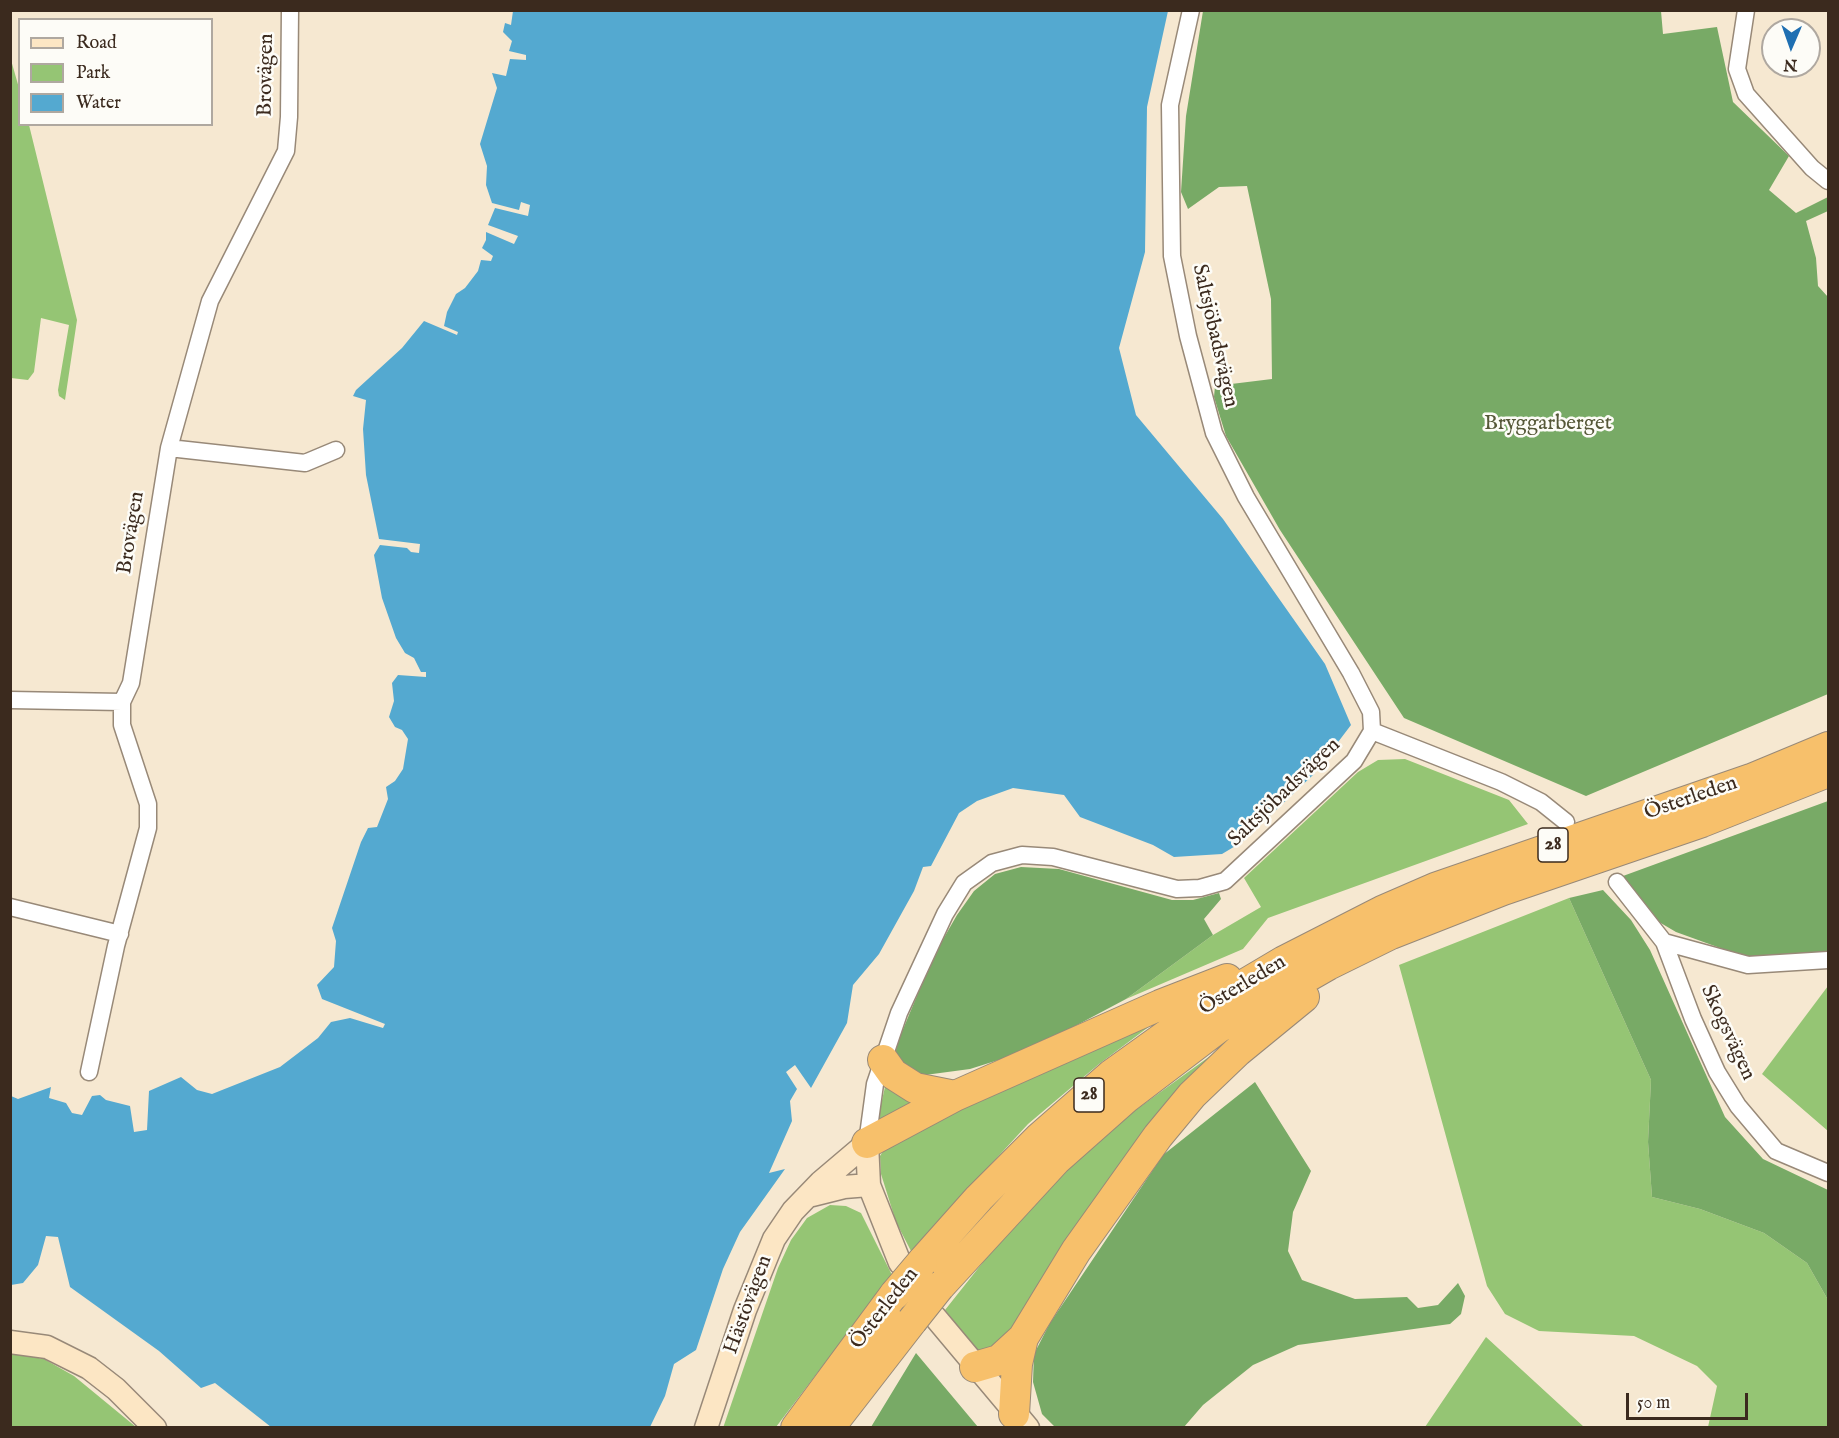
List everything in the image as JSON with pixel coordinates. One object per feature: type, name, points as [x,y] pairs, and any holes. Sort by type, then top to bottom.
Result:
[{"type":"highway","name":"Österleden","points":[[796,1428],[895,1294],[911,1263],[1031,1146],[1111,1075],[1203,1009],[1284,961],[1372,915],[1435,888],[1565,841],[1751,779],[1828,747]]},
{"type":"highway","name":"Österleden","points":[[829,1428],[923,1319],[939,1287],[1056,1160],[1126,1098],[1218,1028],[1328,965],[1391,934],[1503,890],[1702,822],[1828,772]]},
{"type":"highway","points":[[975,1367],[999,1360],[1023,1338],[1083,1242],[1158,1136],[1192,1095],[1285,1011],[1391,934]]},
{"type":"highway","points":[[867,1143],[955,1096],[1160,1005],[1284,961]]},
{"type":"highway","points":[[883,1060],[893,1074],[915,1088],[955,1096]]},
{"type":"highway","points":[[1021,1421],[1017,1364],[1023,1338]]},
{"type":"street","name":"Brovägen","points":[[89,1072],[120,934],[148,828],[148,804],[122,725],[122,702],[131,683],[169,448],[210,301],[286,150],[290,117],[290,10]]},
{"type":"street","name":"Saltsjöbadsvägen","points":[[867,1143],[875,1084],[899,1012],[945,914],[964,883],[992,863],[1022,855],[1053,857],[1177,889],[1200,888],[1225,881],[1354,761],[1372,731],[1371,712],[1351,674],[1246,497],[1214,433],[1188,336],[1172,256],[1170,105],[1191,10]]},
{"type":"street","points":[[1746,10],[1737,69],[1746,94],[1812,168],[1828,181]]},
{"type":"street","points":[[169,448],[305,463],[336,450]]},
{"type":"street","points":[[10,700],[122,702]]},
{"type":"street","points":[[1372,731],[1501,782],[1542,802],[1566,822]]},
{"type":"street","name":"Skogsvägen","points":[[1617,882],[1664,942],[1717,1072],[1738,1106],[1776,1151],[1828,1173]]},
{"type":"street","points":[[10,907],[120,934]]},
{"type":"street","points":[[1664,942],[1749,965],[1828,960]]},
{"type":"street","points":[[867,1143],[869,1185],[911,1263]]},
{"type":"street","name":"Hästövägen","points":[[706,1428],[760,1269],[774,1239],[793,1211],[812,1195],[821,1182],[867,1143]]},
{"type":"street","name":"Hästövägen","points":[[812,1195],[844,1187],[869,1185]]},
{"type":"street","points":[[923,1319],[975,1367],[1021,1421]]},
{"type":"street","points":[[10,1342],[47,1347],[89,1368],[116,1389],[155,1428]]},
{"type":"green space","name":"Bryggarberget","points":[[1203,11],[1661,11],[1663,34],[1717,27],[1733,102],[1789,156],[1769,190],[1796,213],[1828,197],[1828,211],[1806,221],[1816,258],[1818,286],[1828,297],[1828,694],[1586,796],[1404,718],[1280,530],[1226,436],[1214,397],[1215,386],[1272,379],[1271,299],[1247,186],[1219,187],[1188,209],[1181,192],[1186,116]]},
{"type":"green space","points":[[11,60],[18,84],[18,126],[29,126],[77,320],[65,400],[59,396],[58,390],[69,325],[41,318],[34,372],[28,380],[11,378]]},
{"type":"green space","points":[[1405,759],[1509,800],[1528,824],[1268,918],[1243,949],[1126,999],[1213,935],[1261,907],[1244,878],[1358,772],[1378,760]]},
{"type":"green space","points":[[1828,801],[1828,952],[1745,957],[1676,932],[1659,922],[1623,876]]},
{"type":"green space","points":[[1021,867],[1059,869],[1172,900],[1193,900],[1219,893],[1221,899],[1204,919],[1213,935],[1126,999],[1030,1050],[970,1069],[925,1075],[903,1069],[896,1059],[896,1046],[934,955],[957,915],[974,891],[995,874]]},
{"type":"green space","points":[[1603,890],[1631,920],[1650,950],[1725,1117],[1763,1159],[1828,1190],[1828,1300],[1807,1263],[1764,1233],[1700,1209],[1652,1197],[1648,1142],[1651,1080],[1569,898]]},
{"type":"green space","points":[[1569,898],[1651,1080],[1648,1142],[1652,1197],[1700,1209],[1764,1233],[1807,1263],[1828,1300],[1828,1427],[1708,1427],[1717,1386],[1697,1366],[1634,1336],[1539,1331],[1505,1314],[1487,1286],[1399,965]]},
{"type":"green space","points":[[1828,986],[1828,1131],[1762,1074]]},
{"type":"green space","points":[[1162,1017],[1099,1064],[1028,1124],[911,1251],[896,1222],[881,1174],[880,1156],[887,1145],[973,1101]]},
{"type":"green space","points":[[1217,1051],[1148,1127],[1104,1186],[1009,1336],[996,1348],[977,1351],[945,1310],[1007,1232],[1065,1172],[1133,1112]]},
{"type":"green space","points":[[887,1078],[928,1101],[880,1123],[878,1118]]},
{"type":"green space","points":[[1255,1082],[1311,1171],[1293,1212],[1288,1251],[1302,1280],[1355,1299],[1407,1297],[1418,1308],[1438,1305],[1458,1283],[1465,1296],[1461,1314],[1450,1324],[1298,1345],[1253,1365],[1203,1405],[1184,1427],[1055,1427],[1042,1414],[1033,1382],[1034,1354],[1050,1323],[1163,1155]]},
{"type":"green space","points":[[830,1205],[846,1206],[861,1213],[892,1275],[776,1427],[723,1428],[778,1268],[791,1240],[807,1218]]},
{"type":"green space","points":[[1486,1337],[1584,1427],[1425,1427]]},
{"type":"green space","points":[[10,1353],[44,1359],[74,1376],[136,1427],[11,1427]]},
{"type":"green space","points":[[916,1353],[978,1427],[871,1427]]},
{"type":"water","points":[[513,11],[1168,11],[1147,107],[1145,252],[1119,348],[1136,415],[1223,519],[1325,664],[1351,725],[1313,775],[1242,842],[1222,854],[1174,857],[1153,845],[1080,817],[1064,795],[1013,788],[977,801],[959,813],[931,866],[923,867],[914,891],[879,954],[853,985],[847,1023],[811,1088],[795,1065],[786,1072],[797,1089],[790,1101],[792,1121],[769,1173],[785,1169],[740,1232],[723,1269],[696,1350],[674,1364],[665,1396],[650,1427],[271,1427],[215,1383],[201,1388],[159,1351],[70,1287],[58,1237],[46,1236],[38,1265],[23,1283],[11,1285],[11,1096],[18,1099],[51,1087],[49,1098],[66,1103],[72,1113],[82,1115],[92,1096],[100,1095],[106,1100],[130,1106],[134,1132],[147,1130],[149,1091],[181,1077],[197,1090],[212,1094],[280,1067],[318,1038],[331,1022],[350,1018],[383,1028],[385,1024],[322,999],[317,985],[334,967],[336,941],[332,928],[361,842],[368,828],[377,827],[388,799],[386,787],[395,781],[403,769],[408,739],[402,730],[395,727],[389,717],[394,701],[392,683],[398,675],[426,677],[426,672],[421,672],[414,658],[405,653],[396,638],[382,598],[374,555],[380,545],[407,548],[411,552],[419,553],[420,544],[379,539],[366,475],[363,429],[366,400],[353,396],[356,390],[402,348],[424,321],[457,335],[458,332],[444,326],[447,312],[456,294],[465,288],[478,271],[481,260],[491,261],[493,256],[482,248],[486,240],[486,232],[514,244],[518,236],[488,225],[495,208],[528,216],[530,205],[521,202],[519,210],[492,203],[486,185],[487,166],[480,144],[497,88],[492,73],[506,76],[510,59],[526,60],[526,55],[509,51],[512,41],[503,32],[505,23],[511,25]]}]
